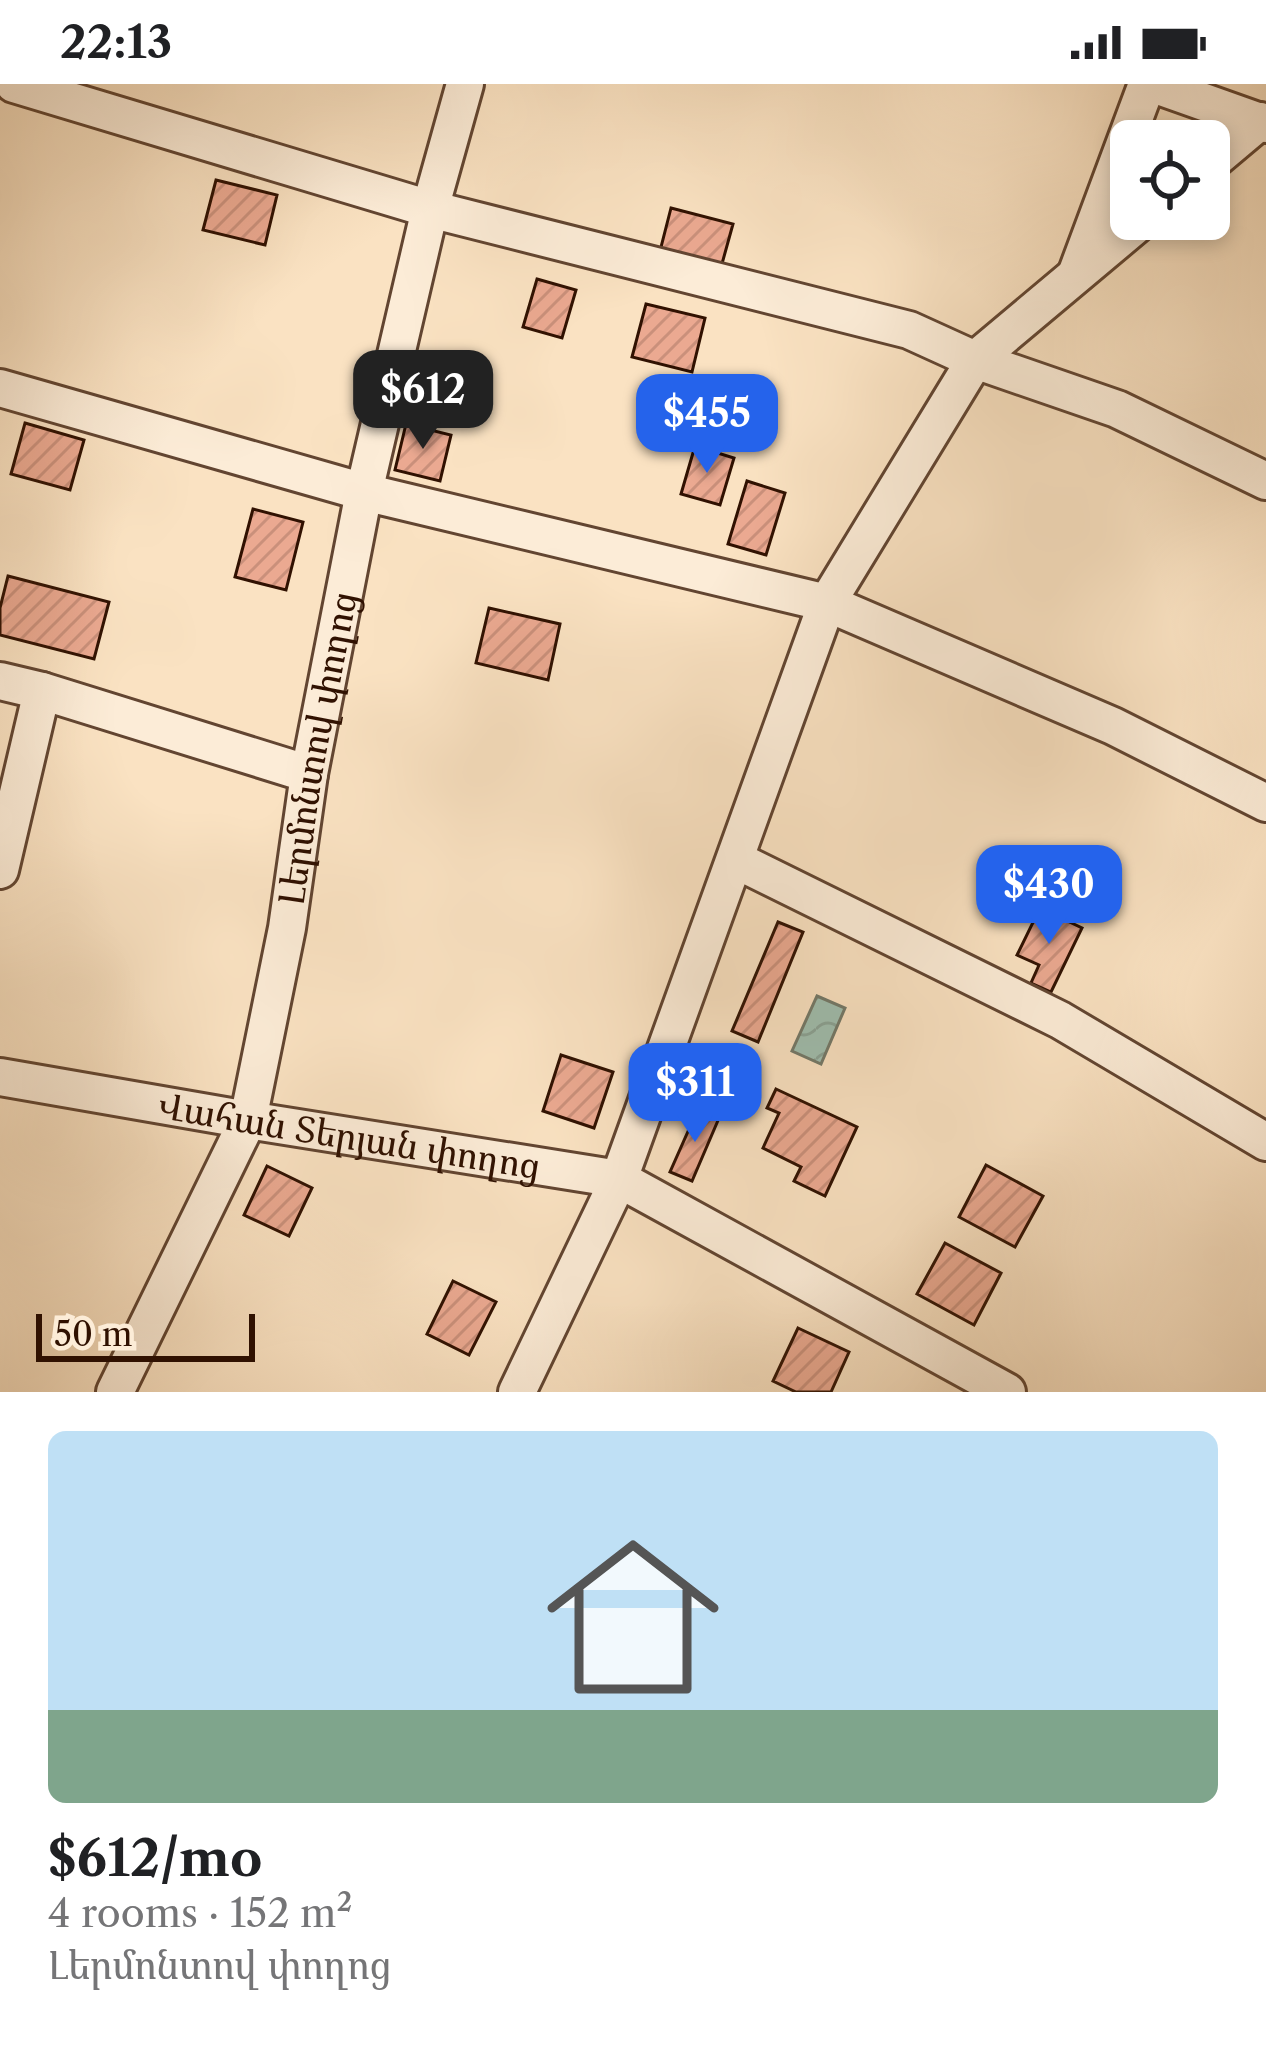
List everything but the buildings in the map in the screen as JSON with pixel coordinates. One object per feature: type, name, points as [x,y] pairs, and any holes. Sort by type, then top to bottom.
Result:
[{"type":"street","points":[[14,84],[430,209],[909,330],[975,360],[1117,409],[1266,481]]},
{"type":"street","name":"Լերմոնտով փողոց","points":[[115,1392],[248,1120],[364,492],[430,209],[465,84]]},
{"type":"street","points":[[1076,275],[1150,84],[1263,123]]},
{"type":"street","points":[[1230,148],[1263,123]]},
{"type":"street","points":[[517,1392],[619,1179],[826,603],[975,360],[1118,240]]},
{"type":"street","points":[[0,388],[364,492],[826,603],[1113,726],[1266,802]]},
{"type":"street","points":[[0,681],[309,774]]},
{"type":"street","points":[[0,870],[43,691]]},
{"type":"street","points":[[736,860],[1060,1020],[1266,1142]]},
{"type":"street","name":"Վահան Տերյան փողոց","points":[[0,1077],[619,1179],[1007,1392]]},
{"type":"water","points":[[817,996],[845,1008],[821,1064],[792,1051]]}]
